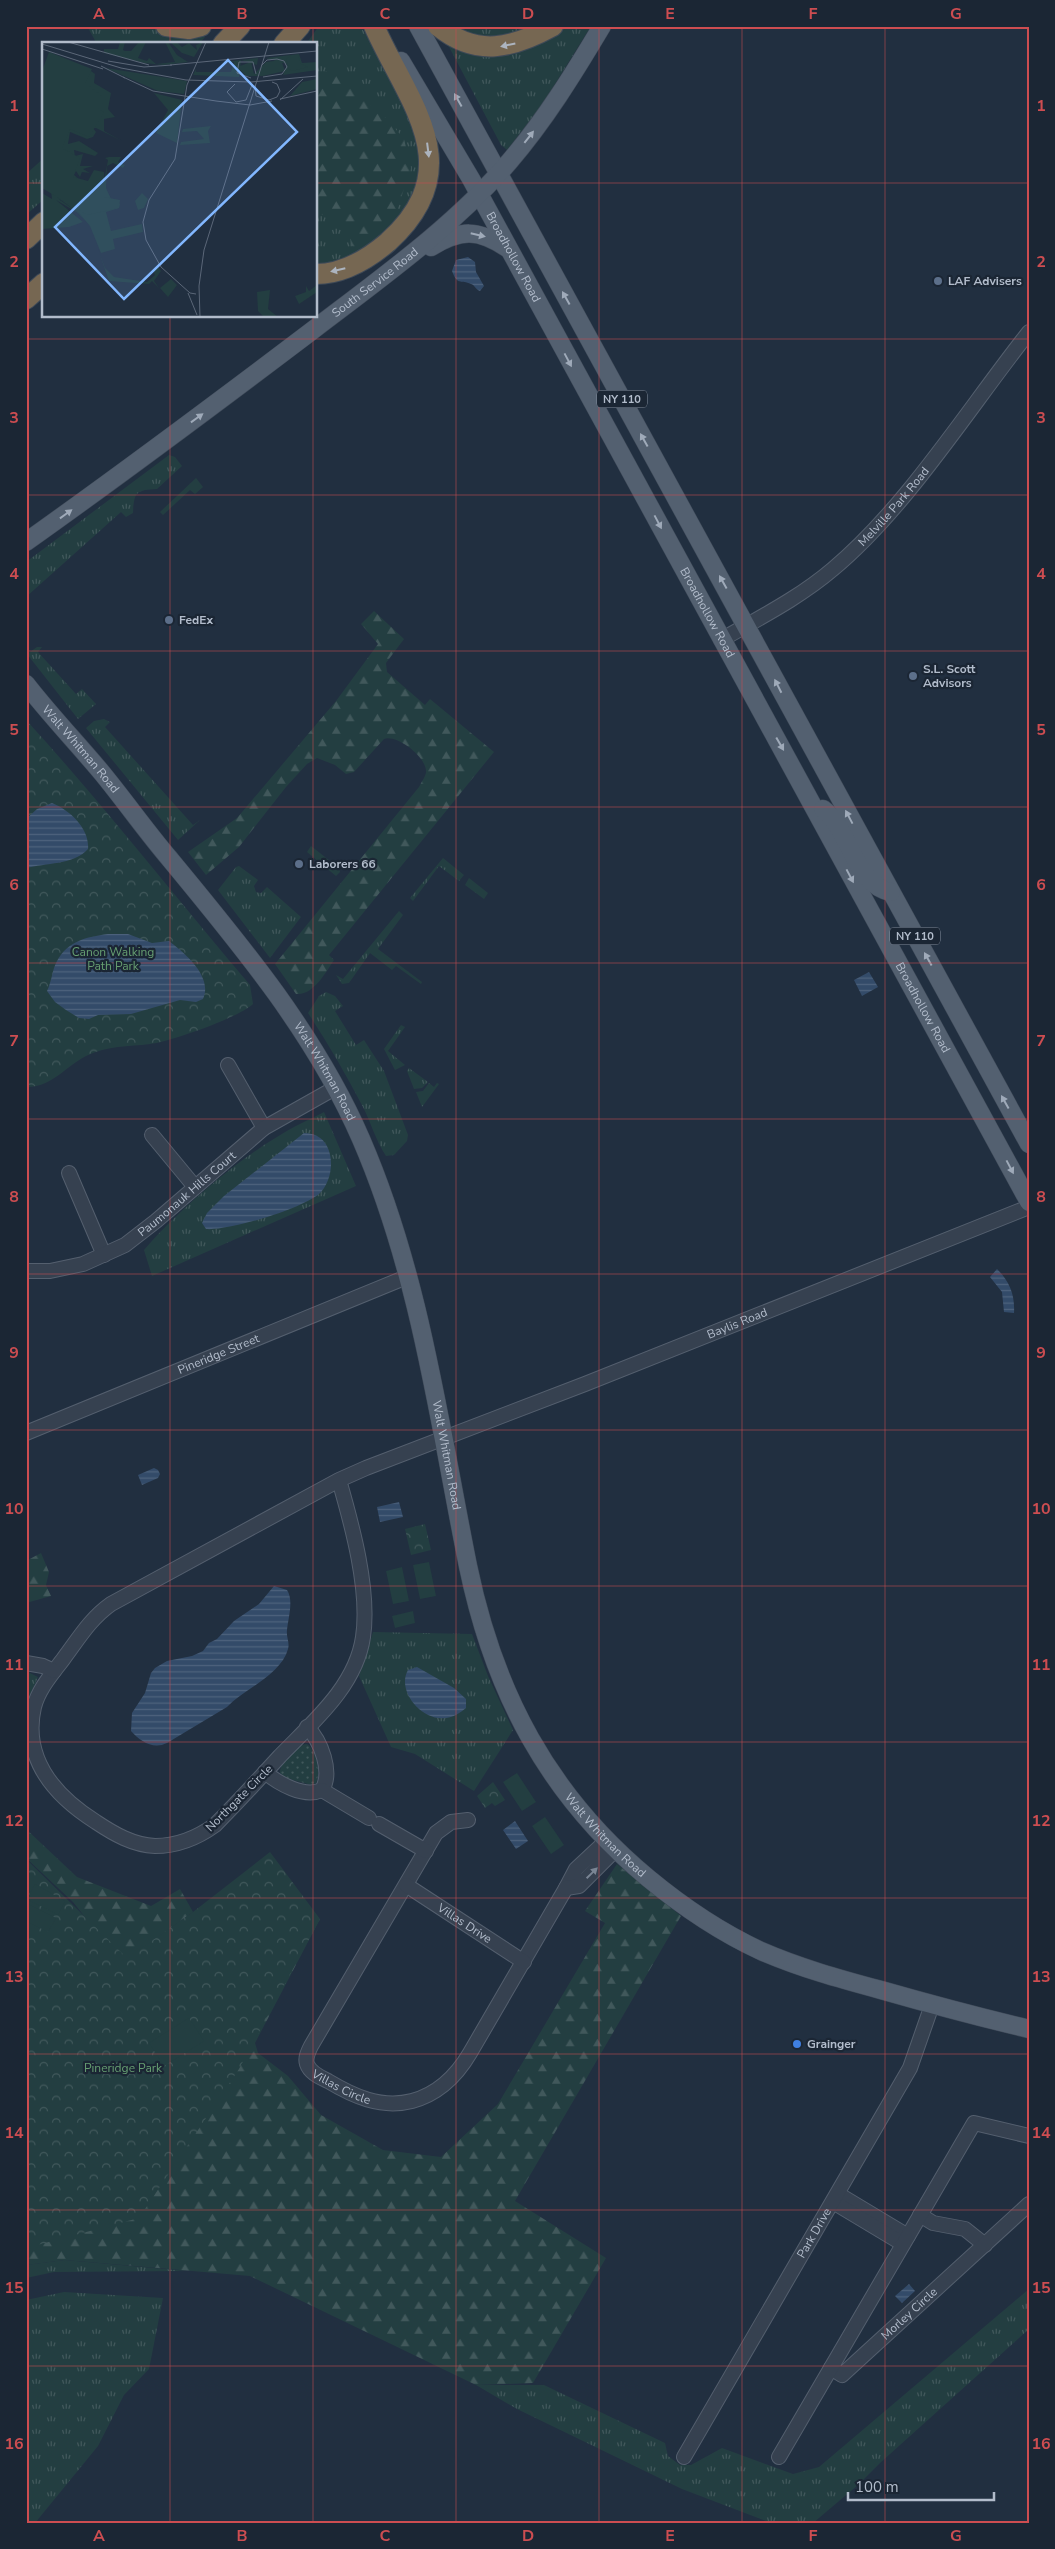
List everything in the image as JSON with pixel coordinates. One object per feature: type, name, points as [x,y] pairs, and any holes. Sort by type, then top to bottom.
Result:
[{"type":"highway","points":[[166,26],[189,29],[201,26]]},
{"type":"highway","points":[[225,42],[240,26]]},
{"type":"highway","points":[[286,42],[300,26]]},
{"type":"highway","points":[[292,42],[304,26]]},
{"type":"highway","points":[[318,274],[348,268],[375,253],[398,233],[412,213],[424,190],[429,164],[426,132],[417,110],[374,26]]},
{"type":"highway","points":[[438,26],[461,42],[478,47],[501,46],[526,41],[553,26]]},
{"type":"highway","points":[[26,239],[42,224]]},
{"type":"highway","points":[[26,299],[42,285]]},
{"type":"main road","name":"Broadhollow Road","points":[[381,26],[478,194],[721,640],[938,1032],[1029,1202]]},
{"type":"main road","name":"NY 110","points":[[418,26],[746,625],[787,706],[1029,1144]]},
{"type":"main road","name":"South Service Road","points":[[26,542],[224,398],[387,273],[478,194],[498,174],[556,100],[602,26]]},
{"type":"main road","points":[[387,273],[449,236],[474,234],[491,238],[508,249]]},
{"type":"main road","name":"Walt Whitman Road","points":[[26,684],[221,921],[289,1012],[335,1088],[360,1135],[387,1201],[409,1276],[426,1345],[479,1611],[504,1688],[540,1756],[570,1799],[610,1846],[683,1906],[738,1940],[803,1968],[932,2005],[1029,2029]]},
{"type":"main road","points":[[812,802],[828,813],[872,883],[884,891],[891,892]]},
{"type":"street","name":"Melville Park Road","points":[[721,640],[825,576],[882,522],[1029,332]]},
{"type":"street","points":[[228,1065],[264,1128]]},
{"type":"street","name":"Paumonauk Hills Court","points":[[26,1271],[58,1269],[83,1264],[125,1244],[195,1188],[264,1128],[335,1088]]},
{"type":"street","points":[[152,1135],[195,1188]]},
{"type":"street","points":[[69,1172],[104,1255]]},
{"type":"street","name":"Baylis Road","points":[[444,1439],[1029,1207]]},
{"type":"street","name":"Pineridge Street","points":[[26,1433],[409,1276]]},
{"type":"street","name":"Northgate Circle","points":[[339,1480],[364,1597],[363,1638],[351,1672],[340,1691],[215,1825],[202,1834],[173,1844],[156,1846],[138,1843],[118,1835],[82,1813],[51,1785],[30,1749],[34,1706],[43,1686],[87,1625],[111,1604],[339,1480],[444,1439]]},
{"type":"street","points":[[26,1663],[43,1666],[54,1671]]},
{"type":"street","points":[[307,1727],[315,1735],[322,1751],[327,1776],[322,1790]]},
{"type":"street","points":[[265,1772],[276,1781],[297,1789],[312,1793],[322,1790],[426,1851]]},
{"type":"street","name":"Villas Circle","points":[[468,1820],[451,1822],[436,1833],[311,2046],[306,2058],[308,2066],[315,2074],[347,2093],[376,2102],[395,2104],[412,2101],[441,2087],[462,2067],[576,1869],[610,1846]]},
{"type":"street","name":"Villas Drive","points":[[406,1885],[524,1962]]},
{"type":"street","name":"Park Drive","points":[[684,2457],[910,2068],[932,2005]]},
{"type":"street","points":[[779,2457],[974,2124],[1029,2136]]},
{"type":"street","points":[[835,2198],[906,2240]]},
{"type":"street","name":"Morley Circle","points":[[831,2368],[842,2375],[1029,2204]]},
{"type":"street","points":[[920,2215],[933,2223],[966,2228],[985,2245]]},
{"type":"green space","points":[[87,26],[154,26],[176,33],[199,34],[205,37],[201,42],[96,42]]},
{"type":"green space","points":[[319,26],[361,26],[402,102],[413,129],[419,156],[418,182],[409,207],[389,231],[372,246],[356,256],[318,268],[318,42],[307,42]]},
{"type":"green space","points":[[456,26],[541,26],[530,34],[475,40]]},
{"type":"green space","points":[[561,26],[591,26],[542,105],[507,150],[501,145],[448,45],[449,43],[479,53]]},
{"type":"green space","points":[[336,67],[347,75],[367,102],[387,119],[404,139],[411,168],[394,219],[374,239],[353,248],[344,222],[326,213],[318,216],[318,78],[322,73]]},
{"type":"green space","points":[[42,160],[42,201],[26,215],[26,174]]},
{"type":"green space","points":[[169,455],[175,457],[182,466],[157,489],[140,491],[135,496],[133,513],[126,517],[121,512],[26,597],[26,562]]},
{"type":"green space","points":[[196,478],[203,487],[195,494],[190,490],[163,515],[160,512]]},
{"type":"green space","points":[[374,611],[404,639],[386,663],[387,672],[425,705],[430,699],[494,752],[329,955],[334,960],[323,977],[308,991],[296,994],[275,964],[419,787],[426,773],[425,767],[417,754],[411,748],[396,740],[384,739],[354,772],[346,774],[335,765],[317,758],[307,764],[286,787],[239,847],[206,875],[188,852],[237,818],[336,701],[378,644],[361,624]]},
{"type":"green space","points":[[37,647],[42,647],[38,652],[76,694],[82,689],[96,704],[78,719],[27,654]]},
{"type":"green space","points":[[104,719],[110,722],[105,727],[193,825],[200,820],[178,840],[86,728],[94,721]]},
{"type":"green space","name":"Canon Walking Path Park","points":[[26,720],[111,818],[250,985],[253,1004],[220,1022],[173,1039],[94,1052],[51,1080],[43,1084],[26,1087]]},
{"type":"green space","points":[[311,846],[339,868],[340,872],[336,876],[307,852]]},
{"type":"green space","points":[[443,858],[464,875],[459,881],[439,866],[413,901],[410,898]]},
{"type":"green space","points":[[239,866],[258,880],[254,886],[256,892],[261,893],[267,887],[301,917],[270,958],[218,890],[236,867]]},
{"type":"green space","points":[[469,878],[488,893],[484,899],[465,885]]},
{"type":"green space","points":[[399,911],[403,915],[378,949],[422,982],[421,984],[396,966],[392,970],[370,953],[349,983],[342,984],[336,975],[343,979]]},
{"type":"green space","points":[[326,992],[335,996],[343,1006],[335,1011],[356,1045],[364,1040],[384,1071],[408,1135],[407,1141],[394,1155],[386,1156],[382,1150],[357,1095],[308,1013],[319,996]]},
{"type":"green space","points":[[401,1025],[405,1027],[388,1051],[405,1065],[395,1070],[384,1049]]},
{"type":"green space","points":[[409,1068],[428,1082],[422,1088],[414,1089],[407,1071]]},
{"type":"green space","points":[[429,1083],[434,1087],[437,1083],[439,1084],[422,1107],[416,1092],[423,1091]]},
{"type":"green space","points":[[324,1112],[356,1186],[152,1276],[144,1250],[189,1204],[224,1174],[260,1148],[283,1133]]},
{"type":"green space","points":[[425,1524],[431,1550],[411,1555],[405,1529]]},
{"type":"green space","points":[[41,1553],[49,1572],[46,1585],[51,1596],[26,1603],[26,1561]]},
{"type":"green space","points":[[429,1562],[436,1596],[420,1599],[413,1565]]},
{"type":"green space","points":[[402,1567],[409,1601],[393,1604],[386,1571]]},
{"type":"green space","points":[[413,1611],[415,1623],[395,1628],[392,1616]]},
{"type":"green space","points":[[373,1632],[472,1634],[488,1676],[513,1730],[474,1791],[415,1754],[391,1747],[359,1676]]},
{"type":"green space","points":[[26,1671],[38,1677],[29,1698],[26,1726]]},
{"type":"green space","points":[[307,1744],[313,1751],[318,1768],[316,1783],[312,1785],[285,1778],[280,1773],[285,1759],[298,1747]]},
{"type":"green space","points":[[517,1773],[536,1802],[522,1811],[503,1782]]},
{"type":"green space","points":[[493,1782],[505,1800],[495,1806],[492,1803],[485,1808],[477,1796]]},
{"type":"green space","points":[[545,1817],[564,1845],[551,1854],[532,1826]]},
{"type":"green space","points":[[26,1829],[77,1877],[151,1906],[180,1889],[193,1912],[107,1973],[97,1932],[73,1902],[26,1858]]},
{"type":"green space","name":"Pineridge Park","points":[[270,1852],[320,1919],[239,2069],[139,2218],[26,2248],[26,1859],[127,1958],[193,1912]]},
{"type":"green space","points":[[617,1864],[681,1916],[515,2201],[606,2258],[533,2383],[476,2385],[250,2276],[65,2260],[26,2265],[26,1986],[320,1919],[255,2043],[258,2053],[288,2076],[321,2115],[383,2150],[441,2157],[498,2104],[605,1923],[585,1911]]},
{"type":"green space","points":[[35,1884],[65,1901],[58,1915],[27,1899]]},
{"type":"green space","points":[[26,1903],[56,1918],[48,1932],[26,1921]]},
{"type":"green space","points":[[189,2018],[204,2041],[164,2066],[149,2043]]},
{"type":"green space","points":[[65,2260],[187,2271],[54,2272],[26,2278],[26,2265]]},
{"type":"green space","points":[[1029,2289],[1029,2329],[858,2485],[813,2523],[771,2523],[682,2489],[517,2409],[476,2385],[544,2385],[665,2443],[668,2456],[680,2465],[691,2465],[722,2448],[793,2474],[819,2467]]},
{"type":"green space","points":[[64,2292],[163,2298],[149,2369],[124,2395],[98,2446],[35,2523],[26,2523],[26,2300]]},
{"type":"water","points":[[468,257],[475,262],[476,272],[484,286],[480,291],[468,283],[458,281],[452,271],[456,260]]},
{"type":"water","points":[[52,803],[66,810],[78,821],[86,834],[88,849],[67,861],[26,868],[26,819],[37,809]]},
{"type":"water","points":[[108,934],[128,934],[152,943],[169,941],[190,959],[201,974],[205,991],[203,999],[196,1002],[180,1000],[131,1014],[98,1015],[89,1019],[79,1018],[66,1010],[55,1002],[47,991],[57,961],[61,954],[72,944]]},
{"type":"water","points":[[869,972],[878,987],[862,996],[854,980]]},
{"type":"water","points":[[304,1133],[315,1135],[323,1140],[331,1157],[329,1178],[319,1194],[297,1206],[264,1218],[217,1229],[206,1229],[202,1223],[207,1213],[224,1196]]},
{"type":"water","points":[[997,1269],[1011,1289],[1014,1300],[1014,1313],[1004,1312],[1002,1292],[990,1277]]},
{"type":"water","points":[[154,1468],[160,1474],[158,1478],[142,1485],[138,1475]]},
{"type":"water","points":[[399,1502],[403,1517],[380,1522],[377,1507]]},
{"type":"water","points":[[274,1586],[287,1590],[290,1599],[287,1633],[288,1647],[284,1658],[278,1666],[227,1707],[167,1743],[152,1745],[135,1735],[131,1731],[132,1713],[145,1693],[151,1673],[155,1668],[167,1661],[192,1656],[203,1651],[209,1643],[217,1639],[234,1621],[259,1604]]},
{"type":"water","points":[[417,1667],[454,1688],[466,1699],[466,1708],[452,1717],[446,1718],[437,1718],[420,1710],[408,1695],[405,1678],[408,1670]]},
{"type":"water","points":[[515,1821],[528,1841],[516,1849],[503,1830]]},
{"type":"water","points":[[909,2284],[915,2291],[902,2303],[895,2296]]},
{"type":"place","name":"LAF Advisers","points":[[938,281]]},
{"type":"place","name":"FedEx","points":[[169,620]]},
{"type":"place","name":"S.L. Scott Advisors","points":[[913,676]]},
{"type":"place","name":"Laborers 66","points":[[299,864]]},
{"type":"place","name":"Grainger","points":[[797,2044]]}]
